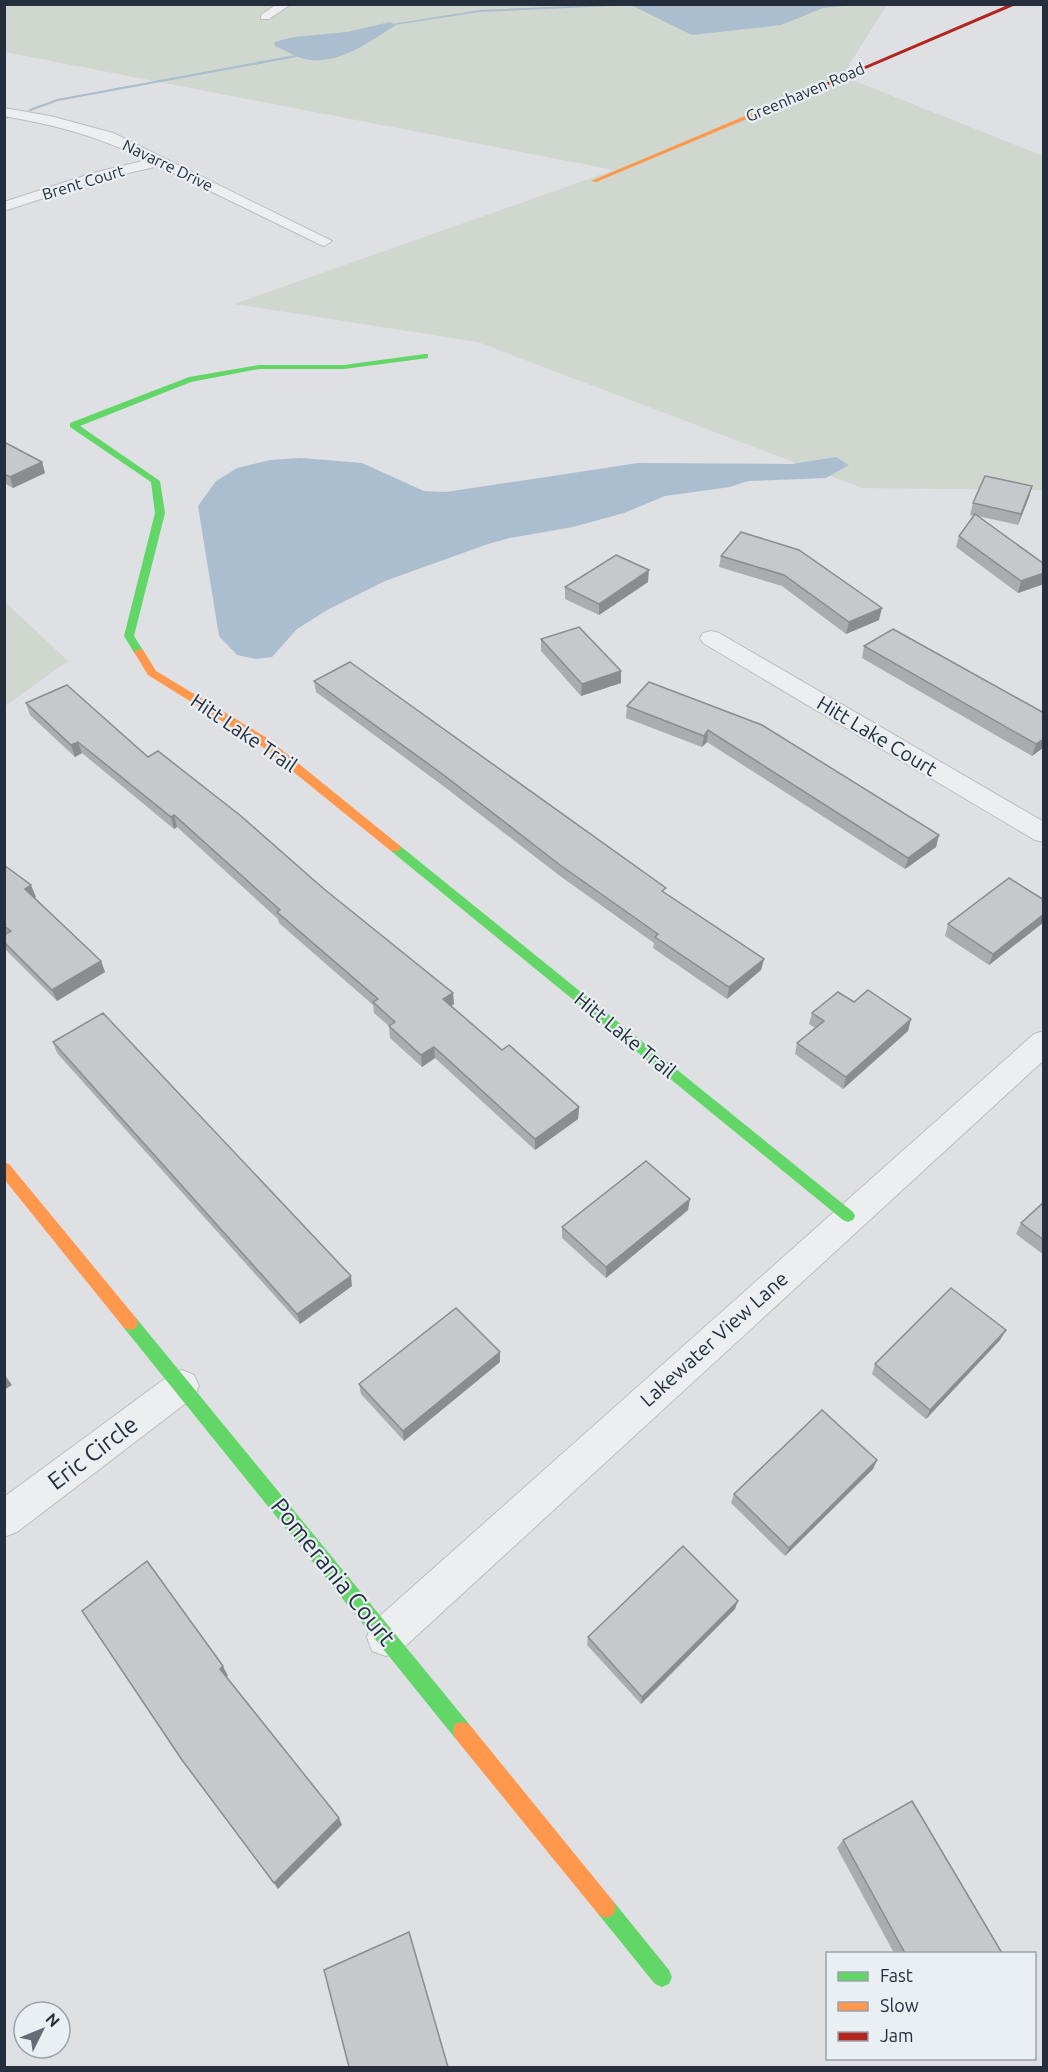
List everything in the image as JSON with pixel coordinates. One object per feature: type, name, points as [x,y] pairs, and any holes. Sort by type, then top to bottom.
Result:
[{"type":"street","points":[[265,17],[286,4]]},
{"type":"street","name":"Greenhaven Road","points":[[594,181],[1016,4]]},
{"type":"street","name":"Navarre Drive","points":[[4,112],[50,120],[108,136],[324,241]]},
{"type":"street","name":"Brent Court","points":[[4,207],[98,176],[163,161]]},
{"type":"street","name":"Hitt Lake Trail","points":[[425,356],[344,367],[259,367],[189,380],[73,425],[155,481],[160,513],[129,636],[152,673],[262,741],[848,1216]]},
{"type":"street","name":"Hitt Lake Court","points":[[711,638],[1044,834]]},
{"type":"street","name":"Lakewater View Lane","points":[[386,1637],[848,1216],[1042,1046]]},
{"type":"street","name":"Pomerania Court","points":[[4,1168],[662,1977]]},
{"type":"street","name":"Eric Circle","points":[[4,1519],[182,1386]]},
{"type":"shaded area","points":[[4,5],[887,5],[842,76],[1043,156],[1043,490],[862,488],[478,342],[234,304],[614,170],[5,52]]},
{"type":"shaded area","points":[[5,602],[68,661],[4,706]]},
{"type":"water","points":[[631,5],[854,5],[823,8],[781,25],[692,35]]},
{"type":"water","points":[[390,22],[396,25],[354,51],[330,59],[301,58],[275,46],[274,42],[294,37],[347,32]]},
{"type":"water","points":[[836,457],[849,465],[826,478],[748,481],[730,487],[665,496],[624,513],[573,527],[488,544],[385,581],[329,609],[297,629],[272,657],[256,659],[237,655],[219,636],[198,506],[216,481],[237,468],[270,460],[301,458],[362,463],[424,491],[446,492],[638,463],[792,464]]},
{"type":"building","points":[[4,442],[42,462],[10,477],[4,474]]},
{"type":"building","points":[[985,476],[1032,486],[1021,514],[973,503]]},
{"type":"building","points":[[975,514],[1044,564],[1044,573],[1021,581],[959,536]]},
{"type":"building","points":[[741,532],[799,550],[882,608],[849,622],[784,575],[721,556]]},
{"type":"building","points":[[616,555],[649,570],[599,604],[565,587]]},
{"type":"building","points":[[579,627],[621,671],[582,684],[541,639]]},
{"type":"building","points":[[893,629],[1044,713],[1044,739],[1036,744],[864,646]]},
{"type":"building","points":[[350,662],[666,888],[662,891],[764,959],[729,987],[655,937],[658,934],[560,865],[445,776],[314,681]]},
{"type":"building","points":[[649,682],[762,725],[939,835],[908,858],[708,730],[704,736],[627,706]]},
{"type":"building","points":[[67,685],[148,757],[158,751],[241,816],[324,889],[453,993],[443,999],[502,1050],[509,1045],[579,1107],[535,1139],[434,1047],[421,1055],[389,1026],[395,1022],[373,1002],[378,999],[277,912],[280,910],[174,815],[171,817],[78,742],[71,745],[26,703]]},
{"type":"building","points":[[4,865],[31,885],[25,889],[101,961],[52,990],[4,942],[4,935],[11,931],[4,926]]},
{"type":"building","points":[[1009,878],[1044,900],[1044,914],[993,954],[948,924]]},
{"type":"building","points":[[868,990],[911,1019],[846,1077],[797,1043],[824,1021],[812,1013],[838,992],[854,1002]]},
{"type":"building","points":[[103,1013],[351,1276],[297,1314],[53,1042]]},
{"type":"building","points":[[646,1161],[690,1199],[606,1267],[562,1227]]},
{"type":"building","points":[[1044,1202],[1044,1240],[1021,1223]]},
{"type":"building","points":[[951,1288],[1006,1330],[930,1410],[875,1364]]},
{"type":"building","points":[[456,1308],[500,1352],[403,1431],[359,1384]]},
{"type":"building","points":[[822,1410],[877,1460],[789,1548],[734,1494]]},
{"type":"building","points":[[683,1546],[738,1601],[642,1697],[588,1637]]},
{"type":"building","points":[[147,1561],[223,1666],[220,1669],[339,1818],[274,1883],[182,1760],[82,1611]]},
{"type":"building","points":[[912,1801],[1001,1952],[904,1952],[843,1840]]},
{"type":"building","points":[[409,1932],[448,2067],[349,2067],[324,1970]]},
{"type":"waterway","points":[[394,24],[480,11],[632,5]]},
{"type":"waterway","points":[[29,110],[57,100],[295,56]]},
{"type":"traffic: fast","points":[[139,652],[129,636],[160,513],[155,481],[73,425],[189,380],[259,367],[344,367],[425,356]]},
{"type":"traffic: fast","points":[[395,848],[848,1216]]},
{"type":"traffic: fast","points":[[130,1323],[462,1731]]},
{"type":"traffic: fast","points":[[606,1908],[662,1977]]},
{"type":"traffic: slow","points":[[594,181],[826,84]]},
{"type":"traffic: slow","points":[[139,652],[152,673],[263,741],[395,848]]},
{"type":"traffic: slow","points":[[4,1168],[130,1323]]},
{"type":"traffic: slow","points":[[462,1731],[606,1908]]},
{"type":"traffic: jam","points":[[826,84],[1016,4]]}]
